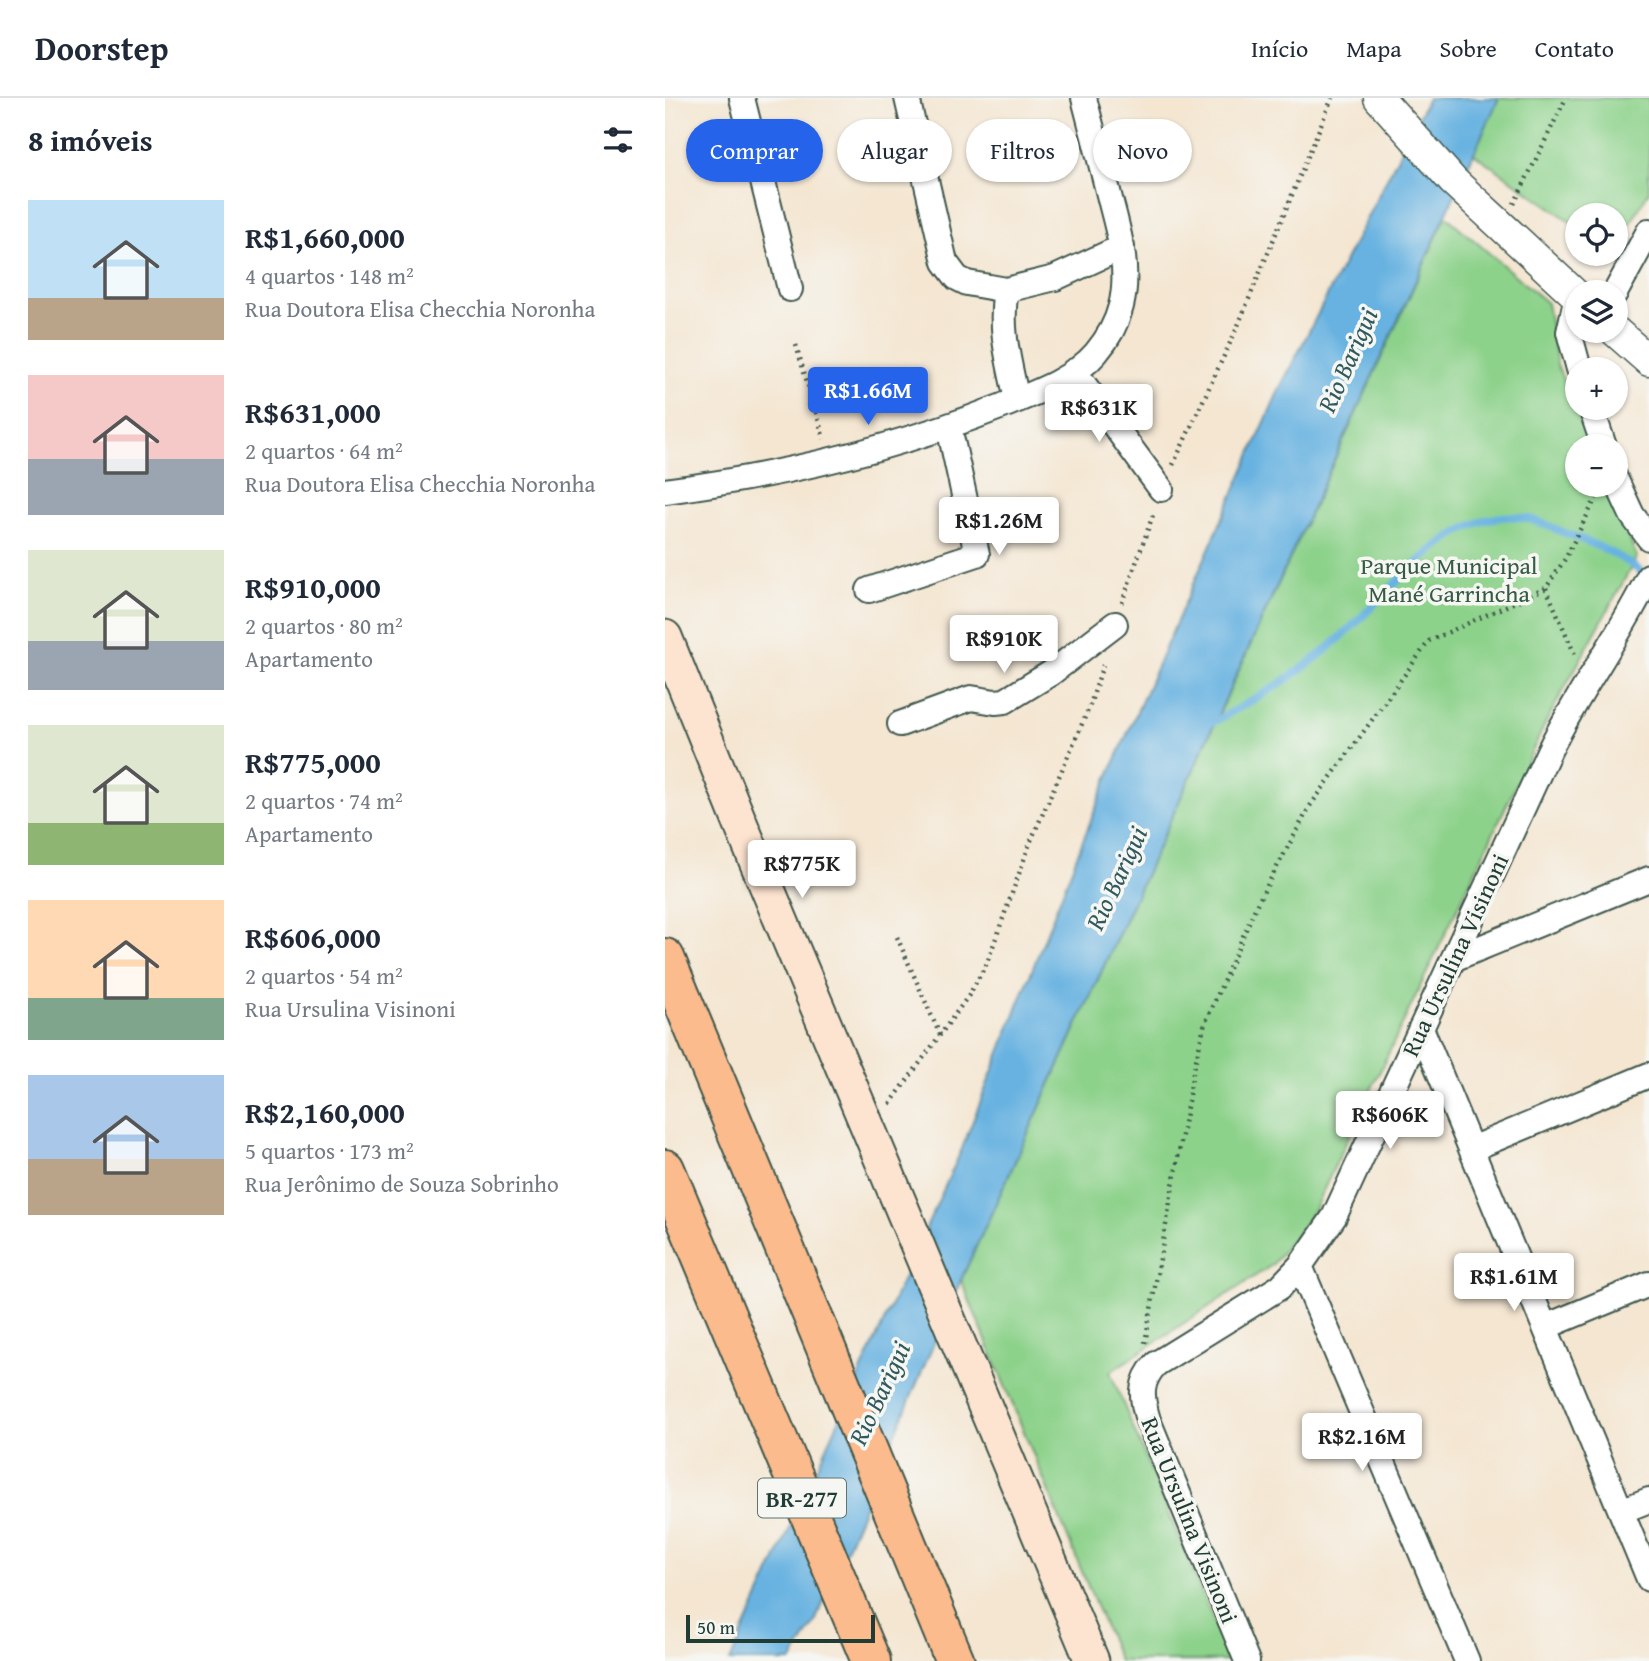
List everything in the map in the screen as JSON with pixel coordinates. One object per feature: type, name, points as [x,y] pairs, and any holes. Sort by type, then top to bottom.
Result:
[{"type":"highway","name":"BR-277","points":[[665,958],[955,1661]]},
{"type":"highway","name":"BR-277","points":[[665,1169],[871,1661]]},
{"type":"main road","points":[[665,636],[705,739],[1092,1661]]},
{"type":"street","points":[[742,98],[790,289]]},
{"type":"street","points":[[907,98],[945,262],[957,278],[967,283],[1006,290],[1055,278],[1122,247]]},
{"type":"street","points":[[665,491],[751,478],[831,460],[949,427],[1017,400],[1074,371],[1096,354],[1121,307],[1125,278],[1122,247],[1084,98]]},
{"type":"street","points":[[1380,98],[1431,158],[1492,219],[1565,285]]},
{"type":"street","points":[[1622,280],[1649,231]]},
{"type":"street","points":[[1006,290],[1002,318],[1003,338],[1017,400]]},
{"type":"street","points":[[1628,342],[1649,361]]},
{"type":"street","points":[[1074,371],[1161,489]]},
{"type":"street","points":[[869,590],[977,554],[949,427]]},
{"type":"street","points":[[1624,497],[1632,515],[1649,538]]},
{"type":"street","name":"Rua Ursulina Visinoni","points":[[1247,1661],[1148,1420],[1141,1388],[1147,1374],[1156,1364],[1280,1287],[1300,1266],[1334,1217],[1550,748],[1587,681],[1644,597]]},
{"type":"street","points":[[899,724],[971,698],[1005,701],[1051,673],[1115,624]]},
{"type":"street","points":[[1453,959],[1649,879]]},
{"type":"street","points":[[1421,1028],[1649,1579]]},
{"type":"street","points":[[1471,1149],[1649,1075]]},
{"type":"street","points":[[1300,1266],[1467,1661]]},
{"type":"street","points":[[1545,1327],[1649,1284]]},
{"type":"street","points":[[1621,1511],[1649,1500]]},
{"type":"path","points":[[1492,219],[1566,98]]},
{"type":"path","points":[[796,345],[831,460]]},
{"type":"path","points":[[1141,1388],[1146,1335],[1201,1038],[1257,904],[1310,806],[1429,641],[1546,588],[1565,559],[1597,497]]},
{"type":"path","points":[[1546,588],[1587,681]]},
{"type":"path","points":[[897,937],[941,1036]]},
{"type":"green space","points":[[1499,98],[1649,98],[1649,191],[1628,227],[1628,203],[1565,203],[1565,218],[1473,153]]},
{"type":"green space","name":"Parque Municipal Mané Garrincha","points":[[1446,216],[1547,303],[1557,365],[1565,384],[1565,420],[1580,420],[1586,434],[1565,434],[1565,497],[1612,497],[1637,557],[1547,720],[1313,1212],[1272,1265],[1110,1372],[1230,1661],[1119,1661],[961,1280]]},
{"type":"water","name":"Rio Barigui","points":[[1428,98],[1499,98],[961,1280],[815,1622],[792,1661],[730,1661],[961,1151],[1106,782],[1279,390]]},
{"type":"waterway","points":[[1209,724],[1295,674],[1342,636],[1400,579],[1444,541],[1468,527],[1492,518],[1530,519],[1589,542],[1629,563],[1647,577]]}]
